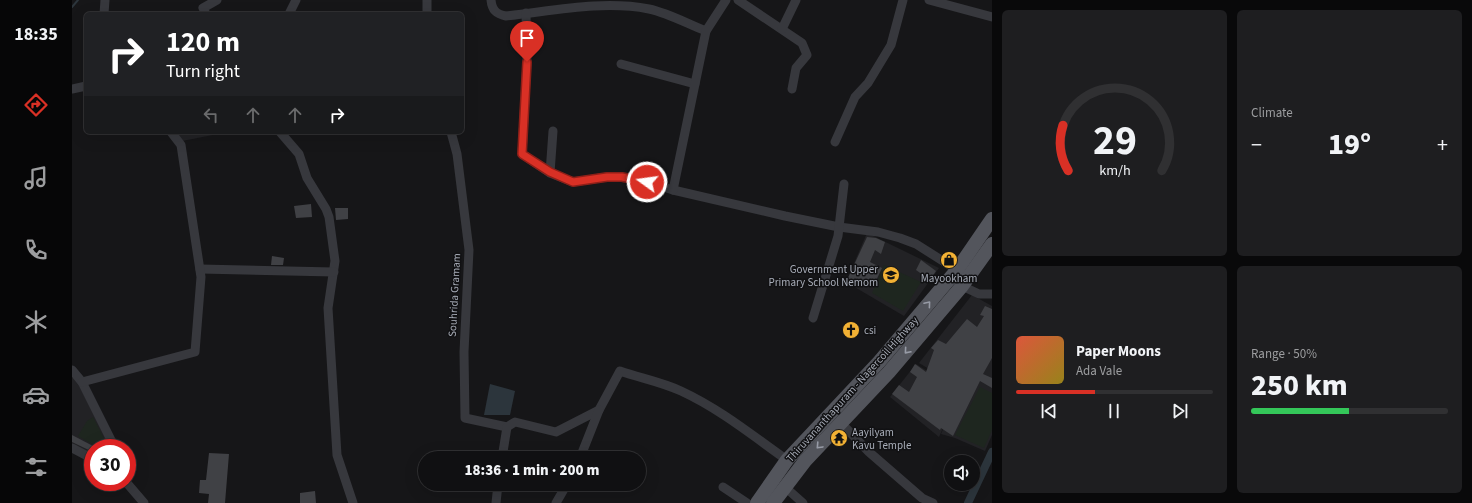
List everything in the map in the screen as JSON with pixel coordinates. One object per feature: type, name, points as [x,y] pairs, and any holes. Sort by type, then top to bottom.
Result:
[{"type":"main road","name":"Thiruvananthapuram - Nagercoil Highway","points":[[757,503],[788,460],[879,362],[957,270],[992,219]]},
{"type":"main road","name":"Thiruvananthapuram - Nagercoil Highway","points":[[774,503],[805,461],[889,372],[962,286],[992,244]]},
{"type":"street","points":[[104,12],[105,0]]},
{"type":"street","points":[[205,12],[203,8],[217,0]]},
{"type":"street","points":[[290,12],[296,0]]},
{"type":"street","points":[[427,0],[427,12]]},
{"type":"street","points":[[491,0],[494,10],[498,14],[506,16],[526,13],[559,4],[632,6],[650,9],[706,31]]},
{"type":"street","points":[[673,190],[706,31],[726,0]]},
{"type":"street","points":[[738,0],[802,43],[807,55],[796,68],[792,89]]},
{"type":"street","points":[[782,29],[796,0]]},
{"type":"street","points":[[835,142],[856,97],[868,83],[891,45],[903,0]]},
{"type":"street","points":[[929,0],[949,7],[992,17]]},
{"type":"street","points":[[526,13],[527,62],[522,154],[550,172],[573,182],[607,177],[634,178],[673,190],[839,227],[878,232],[916,244],[957,270]]},
{"type":"street","points":[[620,64],[695,84]]},
{"type":"street","points":[[72,89],[84,86]]},
{"type":"street","points":[[550,172],[553,130]]},
{"type":"street","points":[[82,382],[195,352],[201,276],[181,145],[173,134]]},
{"type":"street","points":[[282,134],[300,154],[308,178],[326,209],[335,261],[328,308],[337,455],[353,503]]},
{"type":"street","name":"Souhrida Gramam","points":[[452,134],[457,154],[469,250],[464,352],[465,418],[507,427]]},
{"type":"street","points":[[812,318],[838,236],[844,184]]},
{"type":"street","points":[[200,269],[334,272]]},
{"type":"street","points":[[962,286],[979,294],[992,294]]},
{"type":"street","points":[[72,370],[82,382],[110,439]]},
{"type":"street","points":[[583,451],[599,410],[620,371],[680,390],[697,399],[725,416],[788,460]]},
{"type":"street","points":[[503,451],[507,427],[514,422],[556,432],[599,410]]},
{"type":"street","points":[[841,423],[869,452],[922,498],[933,503]]},
{"type":"street","points":[[72,448],[84,454]]},
{"type":"street","points":[[723,487],[747,503]]},
{"type":"street","points":[[785,487],[803,503]]},
{"type":"street","points":[[134,491],[144,503]]},
{"type":"street","points":[[496,503],[497,491]]},
{"type":"street","points":[[556,503],[563,491]]},
{"type":"shaded area","points":[[171,134],[218,134],[177,142]]},
{"type":"shaded area","name":"Government Upper Primary School Nemom","points":[[867,233],[939,268],[904,316],[846,282]]},
{"type":"shaded area","points":[[884,265],[921,282],[903,311],[872,293]]},
{"type":"shaded area","points":[[972,295],[992,306],[992,435],[985,451],[955,438],[941,434],[958,394],[939,437],[890,397],[916,364],[959,391],[961,388],[919,363]]},
{"type":"shaded area","points":[[72,378],[75,378],[107,439],[84,439],[84,452],[72,446]]},
{"type":"shaded area","points":[[490,384],[515,391],[510,415],[484,415]]},
{"type":"shaded area","points":[[980,387],[992,393],[992,430],[984,448],[955,435]]},
{"type":"shaded area","points":[[93,417],[104,439],[84,439],[78,436],[87,421]]},
{"type":"building","points":[[311,204],[312,217],[296,218],[294,206]]},
{"type":"building","points":[[335,208],[348,208],[348,219],[336,220]]},
{"type":"building","points":[[867,237],[876,238],[885,242],[881,254],[875,250],[870,262],[882,268],[873,287],[862,281],[860,284],[847,280]]},
{"type":"building","points":[[272,256],[284,258],[283,265],[271,265]]},
{"type":"building","points":[[921,260],[936,271],[930,280],[916,270]]},
{"type":"building","points":[[985,306],[992,309],[992,358],[983,374],[992,378],[992,388],[980,381],[953,436],[941,428],[940,430],[892,394],[899,385],[909,392],[917,377],[910,372],[915,364],[926,372],[934,350],[931,348],[938,340],[946,344],[967,319],[977,327],[984,316],[980,315]]},
{"type":"building","points":[[72,435],[84,441],[84,448],[72,442]]},
{"type":"building","points":[[209,453],[229,454],[225,503],[208,503],[209,494],[199,493],[200,480],[206,480]]},
{"type":"building","points":[[315,491],[316,503],[300,503],[300,493]]},
{"type":"waterway","points":[[72,7],[78,0]]},
{"type":"waterway","points":[[968,503],[992,452]]},
{"type":"place","name":"Mayookham","points":[[949,260]]},
{"type":"place","name":"Government Upper Primary School Nemom","points":[[891,275]]},
{"type":"place","name":"csi","points":[[851,330]]},
{"type":"place","name":"Aayilyam Kavu Temple","points":[[839,438]]},
{"type":"route","points":[[527,62],[522,154],[550,172],[573,182],[607,177],[622,177],[634,178],[647,182]]}]
